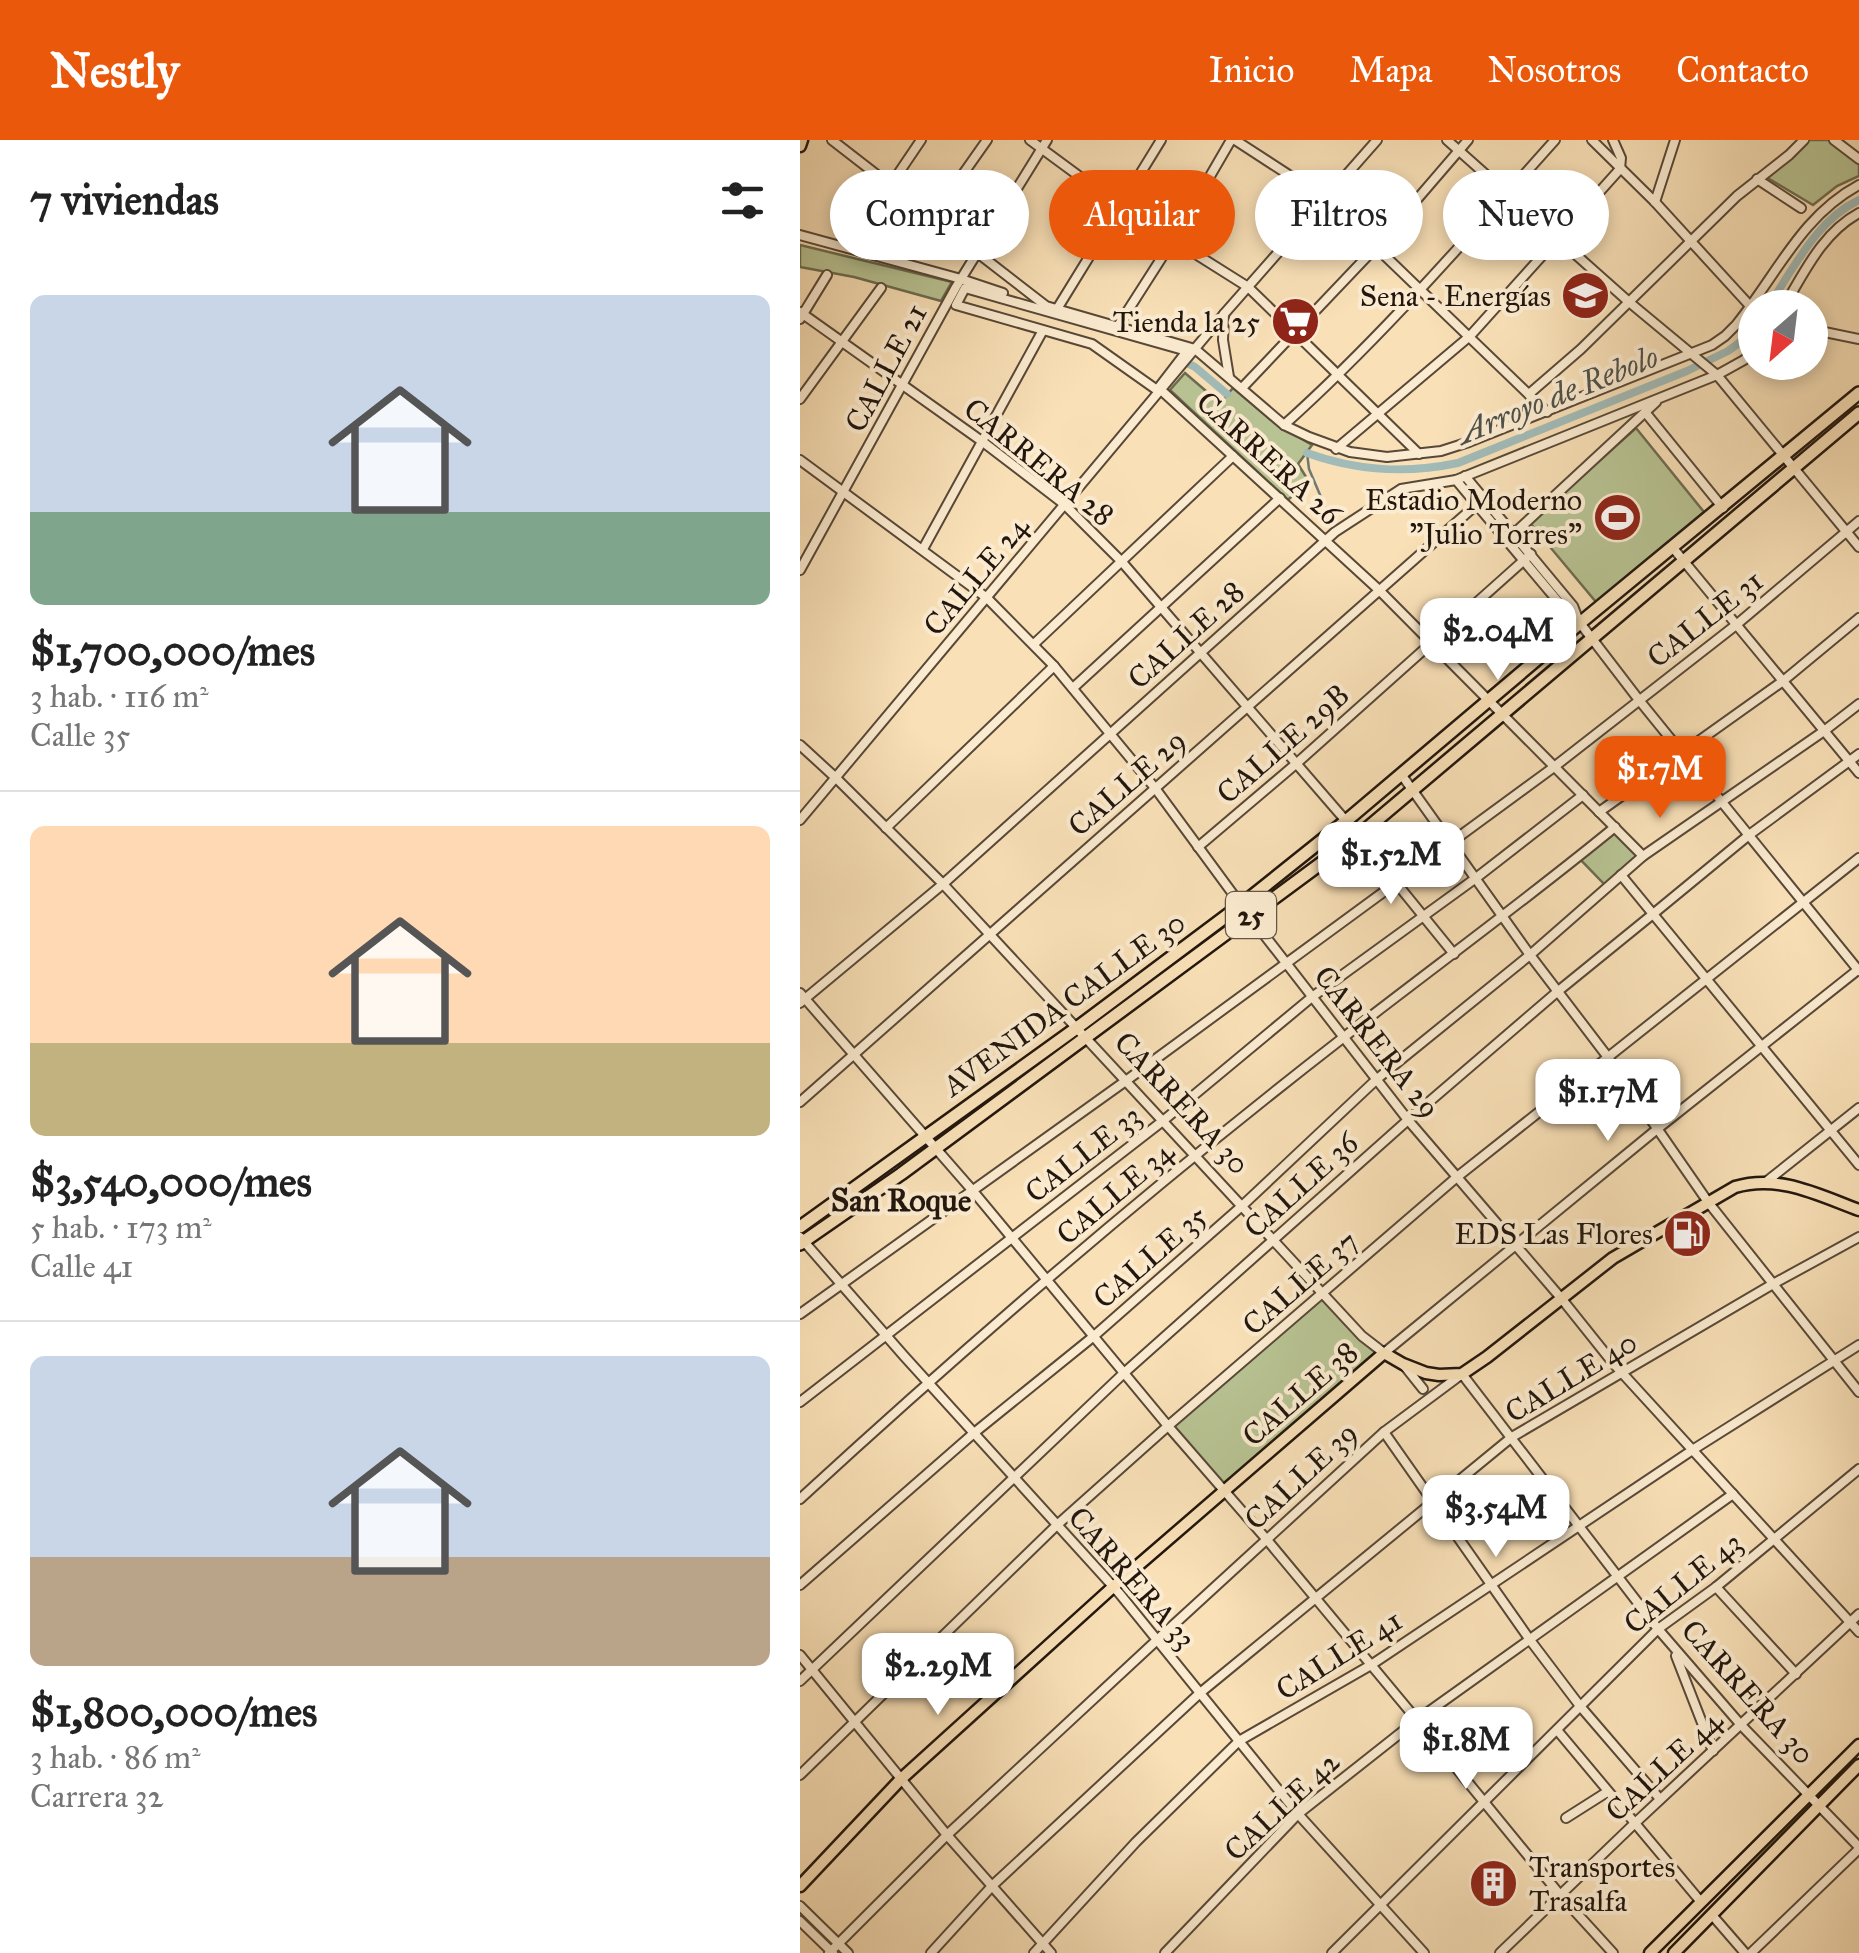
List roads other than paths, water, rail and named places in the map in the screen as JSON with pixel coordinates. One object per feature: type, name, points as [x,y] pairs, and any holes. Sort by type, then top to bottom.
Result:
[{"type":"highway","name":"AVENIDA CALLE 30","points":[[1246,910],[1580,623],[1859,393]]},
{"type":"highway","name":"AVENIDA CALLE 30","points":[[801,1241],[934,1149],[1246,910],[1358,836],[1859,414]]},
{"type":"highway","name":"AVENIDA CALLE 30","points":[[800,1227],[925,1136],[1082,1032]]},
{"type":"main road","name":"CALLE 39","points":[[1462,1374],[1613,1258],[1735,1187],[1766,1182]]},
{"type":"main road","points":[[1766,1182],[1797,1187],[1859,1210]]},
{"type":"main road","name":"CARRERA 30","points":[[1384,1353],[1402,1364],[1438,1375],[1462,1374]]},
{"type":"main road","name":"CALLE 38","points":[[800,1886],[901,1779],[1113,1587],[1384,1353]]},
{"type":"main road","points":[[1650,1953],[1859,1744]]},
{"type":"main road","points":[[1674,1953],[1859,1765]]},
{"type":"street","name":"CARRERA 26","points":[[832,140],[871,170]]},
{"type":"street","points":[[899,170],[920,140]]},
{"type":"street","points":[[966,170],[987,140]]},
{"type":"street","points":[[1030,140],[1044,144],[1075,170]]},
{"type":"street","points":[[1143,170],[1161,140]]},
{"type":"street","points":[[1215,170],[1233,140],[1280,170]]},
{"type":"street","name":"CALLE 24","points":[[1351,170],[1376,140]]},
{"type":"street","points":[[1447,140],[1480,170]]},
{"type":"street","points":[[1423,192],[1468,140]]},
{"type":"street","points":[[1528,170],[1555,140]]},
{"type":"street","points":[[1592,140],[1738,293]]},
{"type":"street","points":[[1609,180],[1620,168],[1621,158],[1612,140]]},
{"type":"street","points":[[1655,202],[1675,140]]},
{"type":"street","points":[[1529,394],[1581,349],[1736,196],[1804,140]]},
{"type":"street","points":[[1834,140],[1859,159]]},
{"type":"street","name":"CALLE 21","points":[[1028,170],[1044,144]]},
{"type":"street","points":[[1758,179],[1801,208]]},
{"type":"street","points":[[1763,290],[1815,218],[1840,195],[1859,186]]},
{"type":"street","points":[[1794,290],[1826,240],[1859,214]]},
{"type":"street","points":[[800,235],[830,243]]},
{"type":"street","points":[[893,260],[959,283],[1046,306]]},
{"type":"street","name":"CALLE 21","points":[[800,570],[972,260]]},
{"type":"street","name":"CARRERA 26","points":[[988,260],[1046,306],[1193,352]]},
{"type":"street","points":[[1057,309],[1088,260]]},
{"type":"street","points":[[1118,326],[1159,260]]},
{"type":"street","points":[[1204,260],[1248,287],[1419,454]]},
{"type":"street","name":"CALLE 24","points":[[800,820],[1272,260]]},
{"type":"street","points":[[1242,388],[1364,260]]},
{"type":"street","points":[[1389,260],[1547,412]]},
{"type":"street","points":[[1284,425],[1339,376],[1449,260]]},
{"type":"street","points":[[1336,448],[1470,336],[1538,260]]},
{"type":"street","points":[[1583,260],[1715,373],[1859,547]]},
{"type":"street","points":[[801,315],[827,275]]},
{"type":"street","points":[[999,292],[1009,276]]},
{"type":"street","points":[[800,399],[881,288]]},
{"type":"street","points":[[965,288],[1187,351],[1159,391],[1092,344],[956,305],[965,288]]},
{"type":"street","points":[[1224,314],[1223,340],[1229,377]]},
{"type":"street","name":"CARRERA 28","points":[[801,315],[842,340],[1064,504],[1122,562],[1248,707],[1454,954]]},
{"type":"street","points":[[1193,352],[1229,377],[1284,425],[1336,448],[1387,457],[1469,442],[1694,356],[1726,336],[1738,322]]},
{"type":"street","points":[[923,549],[1042,332]]},
{"type":"street","points":[[1828,333],[1859,340]]},
{"type":"street","name":"CARRERA 26","points":[[1091,346],[1159,391],[1325,539],[1643,856]]},
{"type":"street","points":[[1510,536],[1659,399],[1738,363]]},
{"type":"street","name":"CALLE 28","points":[[802,998],[943,884],[1325,539],[1401,489],[1461,478],[1659,399]]},
{"type":"street","points":[[1645,412],[1722,508]]},
{"type":"street","points":[[1034,644],[1233,456]]},
{"type":"street","name":"CARRERA 29","points":[[800,460],[987,598],[1054,666],[1156,788],[1408,1120],[1622,1372],[1859,1632]]},
{"type":"street","points":[[1461,478],[1858,970]]},
{"type":"street","points":[[1073,688],[1280,498]]},
{"type":"street","name":"CALLE 29","points":[[800,1102],[1481,501]]},
{"type":"street","name":"CALLE 31","points":[[800,1314],[1128,1080],[1554,767],[1736,625],[1859,521]]},
{"type":"street","points":[[1672,548],[1859,773]]},
{"type":"street","name":"CALLE 29B","points":[[1198,846],[1528,558]]},
{"type":"street","points":[[1599,812],[1782,681],[1859,618]]},
{"type":"street","points":[[886,828],[1054,666]]},
{"type":"street","name":"CALLE 35","points":[[800,1585],[974,1433],[1094,1336],[1377,1080],[1643,856],[1859,704]]},
{"type":"street","name":"CARRERA 30","points":[[800,745],[943,884],[1362,1336],[1384,1353]]},
{"type":"street","name":"CALLE 36","points":[[800,1681],[1124,1373],[1408,1120],[1749,835],[1859,754]]},
{"type":"street","points":[[1402,774],[1708,1202],[1859,1392]]},
{"type":"street","name":"CALLE 33","points":[[800,1402],[1164,1120],[1312,997],[1424,917],[1582,795]]},
{"type":"street","name":"CALLE 34","points":[[800,1500],[928,1382],[1196,1155],[1614,827]]},
{"type":"street","name":"CALLE 37","points":[[800,1775],[1057,1525],[1168,1426],[1456,1177],[1859,858]]},
{"type":"street","points":[[1622,875],[1859,1165]]},
{"type":"street","name":"CALLE 38","points":[[1384,1353],[1858,970]]},
{"type":"street","points":[[802,998],[1048,1279],[1560,1896],[1612,1953]]},
{"type":"street","name":"CALLE 39","points":[[1766,1182],[1859,1108]]},
{"type":"street","name":"CALLE 40","points":[[931,1953],[993,1885],[1200,1693],[1512,1437],[1859,1237]]},
{"type":"street","name":"CARRERA 33","points":[[801,1241],[1113,1587],[1298,1814],[1424,1953]]},
{"type":"street","name":"CALLE 41","points":[[1034,1953],[1136,1842],[1239,1741],[1371,1665],[1694,1448],[1859,1345]]},
{"type":"street","name":"CARRERA 30","points":[[1402,1364],[1423,1389]]},
{"type":"street","name":"CARRERA 30","points":[[1462,1374],[1673,1647],[1741,1725],[1859,1848]]},
{"type":"street","name":"CALLE 39","points":[[831,1952],[947,1836],[1384,1432],[1462,1374]]},
{"type":"street","points":[[1384,1432],[1530,1640],[1580,1706],[1660,1799]]},
{"type":"street","name":"CALLE 43","points":[[1332,1953],[1658,1629],[1716,1587],[1859,1469]]},
{"type":"street","name":"CALLE 42","points":[[1165,1953],[1298,1814],[1417,1720],[1733,1494]]},
{"type":"street","points":[[1716,1587],[1796,1674]]},
{"type":"street","name":"CALLE 44","points":[[1500,1953],[1859,1614]]},
{"type":"street","points":[[1673,1647],[1713,1750]]},
{"type":"street","points":[[800,1655],[947,1836],[1051,1953]]},
{"type":"street","points":[[1557,1730],[1702,1902]]},
{"type":"street","points":[[1566,1818],[1607,1792]]},
{"type":"street","points":[[1712,1915],[1748,1953],[1859,1848]]},
{"type":"street","points":[[800,1906],[848,1953]]},
{"type":"street","points":[[800,1921],[831,1952]]},
{"type":"waterway","name":"Arroyo de Rebolo","points":[[1778,290],[1818,233],[1859,200]]},
{"type":"waterway","name":"Arroyo de Rebolo","points":[[1307,453],[1381,469],[1458,463],[1687,371],[1738,344]]},
{"type":"waterway","name":"Arroyo de Rebolo","points":[[1183,361],[1227,394]]},
{"type":"waterway","points":[[1307,453],[1309,469],[1332,523]]},
{"type":"place","name":"Sena - Energías","points":[[1586,296]]},
{"type":"place","name":"Tienda la 25","points":[[1295,322]]},
{"type":"place","name":"Estadio Moderno \"Julio Torres\"","points":[[1617,517]]},
{"type":"place","name":"EDS Las Flores","points":[[1688,1234]]},
{"type":"place","name":"Transportes Trasalfa","points":[[1494,1884]]},
{"type":"district","name":"San Roque","points":[[901,1200]]}]
